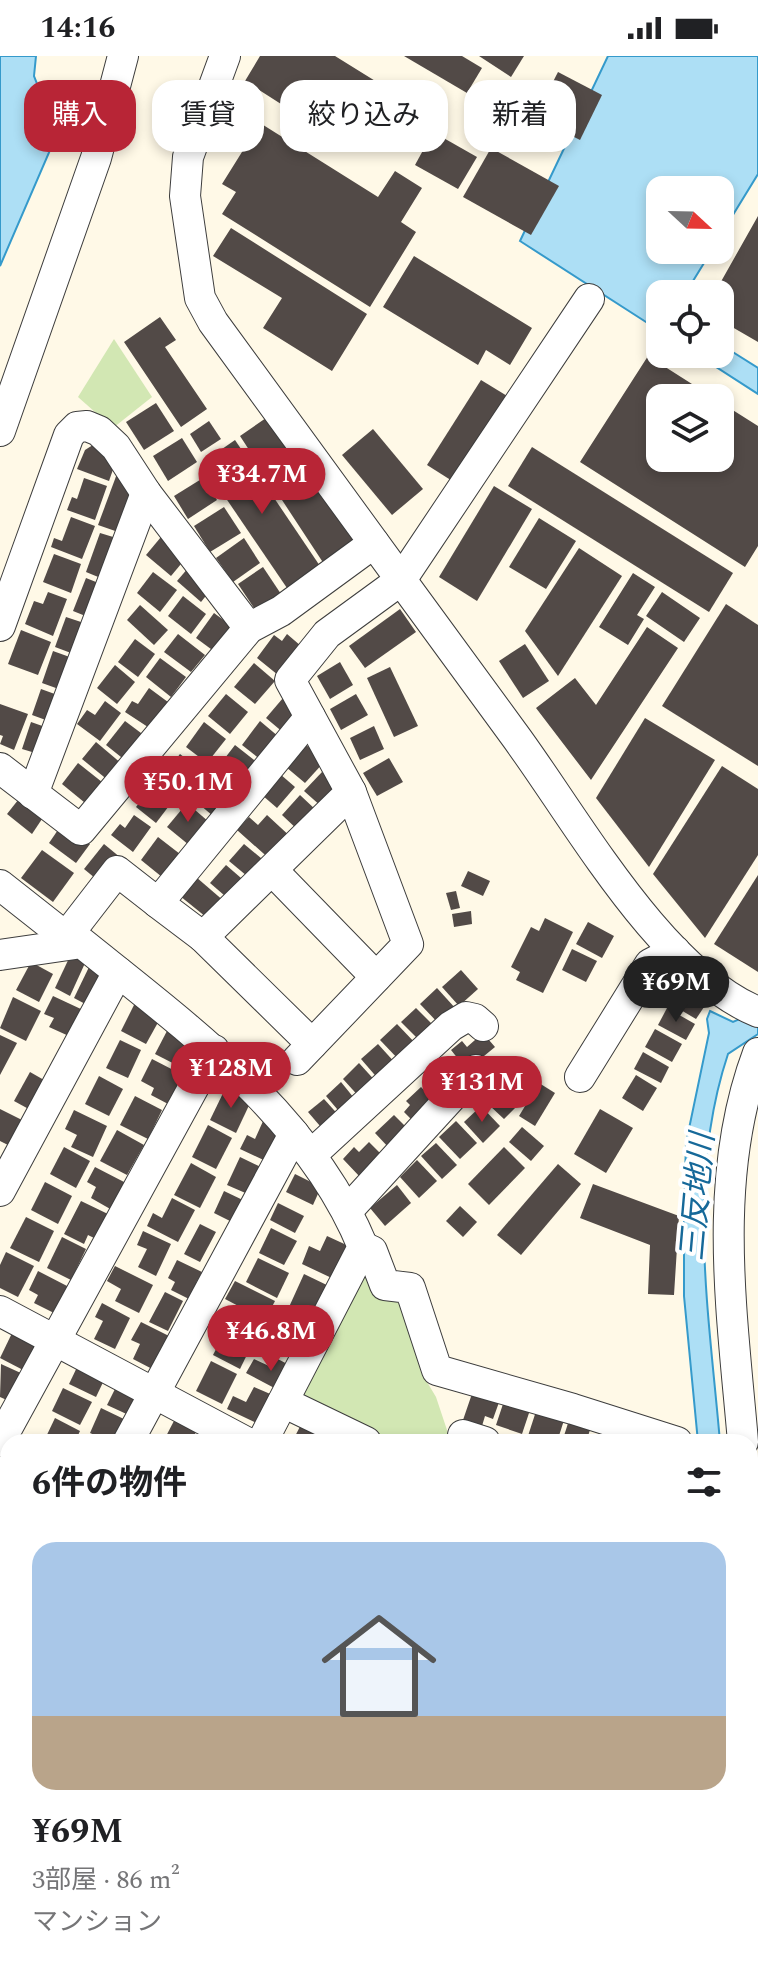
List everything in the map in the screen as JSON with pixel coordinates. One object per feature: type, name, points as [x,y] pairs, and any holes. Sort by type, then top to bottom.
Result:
[{"type":"street","points":[[0,431],[96,158],[123,56]]},
{"type":"street","points":[[225,56],[188,157],[185,196],[200,298],[221,334],[544,774],[619,885],[675,951],[727,996],[758,1012]]},
{"type":"street","points":[[67,941],[117,871],[203,937],[305,1052],[408,944],[351,792],[290,680],[327,634],[401,580],[589,299]]},
{"type":"street","points":[[0,626],[69,435],[77,427],[87,426],[99,431],[116,447],[146,493],[249,628]]},
{"type":"street","points":[[33,794],[146,493]]},
{"type":"street","points":[[0,768],[81,830],[249,628],[281,611],[374,543]]},
{"type":"street","points":[[158,903],[310,717]]},
{"type":"street","points":[[203,937],[351,792]]},
{"type":"street","points":[[272,870],[376,977]]},
{"type":"street","points":[[0,885],[67,941]]},
{"type":"street","points":[[0,955],[67,941],[82,943],[214,1050],[303,1144],[348,1210],[363,1247],[372,1251],[385,1285],[410,1288],[437,1370],[652,1434]]},
{"type":"street","points":[[580,1077],[650,964],[675,951]]},
{"type":"street","points":[[0,1191],[118,972]]},
{"type":"street","points":[[132,1434],[303,1144],[451,1026],[466,1017],[475,1019],[483,1026]]},
{"type":"street","points":[[4,1434],[214,1050]]},
{"type":"street","points":[[743,1434],[746,1340],[727,1231],[745,1179],[742,1109],[758,1053]]},
{"type":"street","points":[[348,1210],[468,1089]]},
{"type":"street","points":[[266,1434],[363,1247]]},
{"type":"street","points":[[0,1311],[231,1434]]},
{"type":"street","points":[[283,1402],[349,1434]]},
{"type":"green space","points":[[114,339],[152,397],[113,428],[78,397]]},
{"type":"green space","points":[[359,1266],[404,1292],[421,1372],[436,1397],[448,1434],[360,1434],[290,1397]]},
{"type":"water","points":[[0,56],[36,56],[36,80],[24,80],[24,152],[49,152],[0,266]]},
{"type":"water","points":[[608,56],[758,56],[758,174],[734,213],[734,176],[646,176],[646,264],[703,264],[694,280],[646,280],[646,322],[520,241],[562,152],[576,152],[576,123]]},
{"type":"water","points":[[734,353],[758,368],[758,394],[718,368],[734,368]]},
{"type":"water","name":"三反地川","points":[[710,1011],[733,1022],[758,1011],[758,1034],[728,1054],[715,1102],[707,1150],[704,1247],[719,1434],[697,1434],[684,1296],[686,1143],[709,1033],[707,1019]]},
{"type":"building","points":[[260,56],[335,56],[374,80],[280,80],[280,103],[264,93],[264,80],[246,80]]},
{"type":"building","points":[[404,56],[462,56],[482,68],[475,80],[464,80],[464,91]]},
{"type":"building","points":[[479,56],[524,56],[511,77]]},
{"type":"building","points":[[558,72],[573,80],[554,80]]},
{"type":"building","points":[[576,81],[602,95],[580,140],[576,138]]},
{"type":"building","points":[[264,126],[280,136],[280,152],[306,152],[378,197],[395,171],[422,188],[401,222],[416,232],[370,307],[222,214],[236,192],[222,184],[242,152],[264,152]]},
{"type":"building","points":[[448,141],[477,157],[458,189],[415,165],[422,152],[448,152]]},
{"type":"building","points":[[489,152],[498,152],[559,186],[531,235],[463,197]]},
{"type":"building","points":[[758,216],[758,342],[734,328],[734,280],[722,280],[731,264],[734,264],[734,259]]},
{"type":"building","points":[[231,228],[367,314],[332,371],[263,328],[282,298],[213,256]]},
{"type":"building","points":[[414,256],[532,328],[510,365],[486,350],[478,365],[383,307]]},
{"type":"building","points":[[160,317],[176,340],[165,347],[207,409],[181,427],[124,342]]},
{"type":"building","points":[[646,359],[646,368],[667,368],[692,384],[646,384],[646,472],[734,472],[734,411],[758,426],[758,546],[745,567],[580,462]]},
{"type":"building","points":[[481,380],[512,399],[457,484],[427,465]]},
{"type":"building","points":[[156,403],[174,431],[144,450],[126,422]]},
{"type":"building","points":[[266,418],[297,465],[306,460],[360,541],[324,564],[240,436]]},
{"type":"building","points":[[209,421],[221,439],[201,452],[190,434]]},
{"type":"building","points":[[373,429],[423,489],[392,515],[342,455]]},
{"type":"building","points":[[182,438],[197,462],[168,481],[153,456]]},
{"type":"building","points":[[235,440],[322,569],[289,591],[202,463]]},
{"type":"building","points":[[96,443],[117,458],[109,481],[77,469],[85,450]]},
{"type":"building","points":[[532,447],[733,573],[709,612],[508,486]]},
{"type":"building","points":[[118,471],[137,490],[121,533],[98,525]]},
{"type":"building","points":[[84,478],[107,486],[95,520],[67,510],[72,497],[77,499]]},
{"type":"building","points":[[203,478],[217,500],[188,519],[174,496]]},
{"type":"building","points":[[494,486],[532,509],[477,601],[439,577]]},
{"type":"building","points":[[224,507],[241,533],[210,552],[194,526]]},
{"type":"building","points":[[71,517],[95,526],[82,559],[51,547],[54,538],[62,541]]},
{"type":"building","points":[[539,518],[576,541],[546,589],[509,567]]},
{"type":"building","points":[[100,533],[123,540],[108,581],[86,572]]},
{"type":"building","points":[[161,537],[186,558],[171,576],[146,555]]},
{"type":"building","points":[[244,538],[260,563],[233,582],[216,558]]},
{"type":"building","points":[[579,548],[622,576],[558,676],[525,631]]},
{"type":"building","points":[[54,554],[81,564],[71,593],[43,582]]},
{"type":"building","points":[[189,567],[213,587],[201,602],[177,581]]},
{"type":"building","points":[[263,567],[283,597],[258,614],[238,584]]},
{"type":"building","points":[[153,572],[177,590],[160,612],[137,593]]},
{"type":"building","points":[[633,573],[655,587],[637,615],[644,619],[628,645],[599,627]]},
{"type":"building","points":[[86,578],[106,586],[93,619],[73,611]]},
{"type":"building","points":[[48,592],[67,599],[53,636],[25,624],[34,601],[43,604]]},
{"type":"building","points":[[662,592],[700,618],[684,642],[646,616]]},
{"type":"building","points":[[183,596],[206,614],[191,634],[168,616]]},
{"type":"building","points":[[726,604],[758,625],[758,766],[662,706]]},
{"type":"building","points":[[140,605],[168,630],[154,645],[127,620]]},
{"type":"building","points":[[400,609],[416,632],[365,668],[349,646]]},
{"type":"building","points":[[214,613],[233,627],[215,652],[196,638]]},
{"type":"building","points":[[66,617],[90,625],[79,656],[55,647]]},
{"type":"building","points":[[647,627],[678,648],[591,780],[536,708],[575,678],[596,705]]},
{"type":"building","points":[[21,630],[51,642],[38,675],[8,664]]},
{"type":"building","points":[[178,634],[205,655],[191,672],[164,652]]},
{"type":"building","points":[[287,634],[301,646],[278,675],[257,658],[274,635],[282,641]]},
{"type":"building","points":[[135,639],[155,654],[138,677],[118,662]]},
{"type":"building","points":[[525,644],[549,681],[523,698],[499,661]]},
{"type":"building","points":[[53,651],[78,660],[67,692],[42,683]]},
{"type":"building","points":[[160,658],[186,677],[171,697],[146,677]]},
{"type":"building","points":[[340,662],[353,685],[330,699],[317,676]]},
{"type":"building","points":[[254,663],[275,681],[255,704],[234,687]]},
{"type":"building","points":[[115,665],[135,682],[117,704],[97,688]]},
{"type":"building","points":[[390,667],[418,726],[394,737],[367,678]]},
{"type":"building","points":[[149,688],[172,705],[154,731],[125,712],[132,701],[138,704]]},
{"type":"building","points":[[41,689],[63,697],[54,723],[32,715]]},
{"type":"building","points":[[226,694],[248,712],[230,734],[208,716]]},
{"type":"building","points":[[356,694],[368,715],[341,730],[330,709]]},
{"type":"building","points":[[283,698],[302,714],[285,734],[266,718]]},
{"type":"building","points":[[105,701],[121,713],[100,741],[77,724],[87,710],[95,715]]},
{"type":"building","points":[[0,704],[28,714],[14,750],[0,744],[3,736],[0,735]]},
{"type":"building","points":[[645,718],[715,760],[649,867],[596,798]]},
{"type":"building","points":[[125,721],[145,736],[126,761],[106,745]]},
{"type":"building","points":[[260,721],[279,737],[261,760],[242,745]]},
{"type":"building","points":[[31,722],[51,729],[42,755],[22,749]]},
{"type":"building","points":[[204,722],[226,739],[207,763],[186,747]]},
{"type":"building","points":[[374,726],[384,749],[360,760],[350,738]]},
{"type":"building","points":[[96,742],[122,764],[109,781],[82,759]]},
{"type":"building","points":[[305,744],[325,761],[305,783],[286,767]]},
{"type":"building","points":[[235,745],[258,763],[244,782],[234,774],[229,781],[215,771]]},
{"type":"building","points":[[180,754],[203,772],[184,795],[162,777]]},
{"type":"building","points":[[389,758],[403,782],[377,796],[363,773]]},
{"type":"building","points":[[78,763],[107,786],[90,807],[62,784]]},
{"type":"building","points":[[722,766],[758,789],[758,855],[705,938],[653,874]]},
{"type":"building","points":[[322,772],[339,788],[322,807],[304,791]]},
{"type":"building","points":[[280,774],[295,787],[277,808],[262,795]]},
{"type":"building","points":[[212,778],[231,794],[213,816],[193,799]]},
{"type":"building","points":[[155,782],[175,798],[156,823],[136,807]]},
{"type":"building","points":[[22,795],[46,813],[32,834],[7,814]]},
{"type":"building","points":[[300,795],[317,811],[299,831],[282,815]]},
{"type":"building","points":[[187,803],[209,822],[189,845],[167,827]]},
{"type":"building","points":[[134,815],[151,827],[133,852],[111,835],[120,824],[125,828]]},
{"type":"building","points":[[267,815],[293,839],[273,862],[237,830],[249,817],[258,825]]},
{"type":"building","points":[[62,824],[90,844],[76,863],[49,843]]},
{"type":"building","points":[[158,837],[180,854],[162,877],[141,860]]},
{"type":"building","points":[[104,844],[121,858],[101,883],[84,869]]},
{"type":"building","points":[[244,844],[267,863],[253,881],[229,861]]},
{"type":"building","points":[[42,850],[74,873],[53,902],[21,878]]},
{"type":"building","points":[[226,865],[248,884],[232,902],[210,883]]},
{"type":"building","points":[[468,871],[490,881],[483,896],[461,886]]},
{"type":"building","points":[[758,875],[758,972],[714,944]]},
{"type":"building","points":[[196,877],[225,902],[211,921],[180,896]]},
{"type":"building","points":[[456,891],[460,908],[451,910],[446,893]]},
{"type":"building","points":[[471,911],[472,924],[454,927],[452,914]]},
{"type":"building","points":[[545,918],[573,932],[543,993],[516,980],[520,972],[511,967],[531,927],[539,931]]},
{"type":"building","points":[[588,922],[614,936],[602,958],[576,944]]},
{"type":"building","points":[[572,949],[597,961],[586,982],[562,970]]},
{"type":"building","points":[[71,954],[86,961],[70,996],[55,988]]},
{"type":"building","points":[[31,962],[53,974],[39,1002],[16,990]]},
{"type":"building","points":[[90,965],[105,972],[89,1006],[74,998]]},
{"type":"building","points":[[461,970],[478,989],[459,1006],[442,987]]},
{"type":"building","points":[[681,985],[708,1001],[696,1019],[669,1003]]},
{"type":"building","points":[[437,988],[456,1009],[440,1025],[420,1004]]},
{"type":"building","points":[[53,996],[83,1010],[71,1037],[49,1027],[54,1018],[44,1014]]},
{"type":"building","points":[[13,997],[41,1011],[26,1041],[0,1028]]},
{"type":"building","points":[[135,1003],[161,1017],[146,1044],[121,1031]]},
{"type":"building","points":[[416,1008],[435,1027],[421,1042],[401,1022]]},
{"type":"building","points":[[667,1008],[695,1024],[686,1040],[658,1025]]},
{"type":"building","points":[[397,1024],[417,1045],[400,1061],[380,1040]]},
{"type":"building","points":[[168,1029],[203,1047],[190,1072],[155,1054]]},
{"type":"building","points":[[655,1029],[682,1044],[672,1062],[645,1047]]},
{"type":"building","points":[[483,1033],[495,1047],[467,1070],[451,1050],[462,1041],[467,1047]]},
{"type":"building","points":[[0,1035],[17,1043],[0,1075]]},
{"type":"building","points":[[120,1040],[141,1050],[128,1078],[106,1068]]},
{"type":"building","points":[[378,1044],[397,1065],[380,1081],[361,1059]]},
{"type":"building","points":[[643,1052],[669,1067],[661,1083],[634,1069]]},
{"type":"building","points":[[152,1059],[185,1076],[170,1105],[151,1095],[154,1088],[141,1081]]},
{"type":"building","points":[[448,1061],[462,1075],[440,1098],[426,1083]]},
{"type":"building","points":[[359,1063],[378,1084],[362,1100],[343,1079]]},
{"type":"building","points":[[30,1072],[51,1084],[36,1113],[14,1101]]},
{"type":"building","points":[[636,1075],[657,1088],[643,1111],[622,1098]]},
{"type":"building","points":[[99,1076],[123,1089],[109,1116],[85,1104]]},
{"type":"building","points":[[341,1082],[358,1103],[343,1116],[326,1096]]},
{"type":"building","points":[[501,1082],[522,1101],[504,1119],[489,1105],[494,1099],[489,1094]]},
{"type":"building","points":[[539,1083],[555,1093],[535,1126],[519,1116]]},
{"type":"building","points":[[226,1087],[252,1099],[236,1133],[210,1120]]},
{"type":"building","points":[[421,1087],[436,1102],[415,1123],[404,1112],[410,1105],[406,1101]]},
{"type":"building","points":[[135,1096],[162,1110],[148,1139],[120,1125]]},
{"type":"building","points":[[324,1099],[342,1119],[326,1133],[308,1112]]},
{"type":"building","points":[[481,1106],[500,1126],[483,1143],[464,1122]]},
{"type":"building","points":[[0,1109],[26,1122],[14,1148],[0,1141]]},
{"type":"building","points":[[600,1109],[633,1128],[606,1173],[574,1154]]},
{"type":"building","points":[[74,1110],[107,1126],[93,1157],[71,1147],[77,1135],[65,1129]]},
{"type":"building","points":[[394,1115],[409,1130],[390,1149],[375,1133]]},
{"type":"building","points":[[264,1119],[286,1130],[270,1163],[240,1149],[247,1135],[255,1139]]},
{"type":"building","points":[[456,1121],[477,1143],[460,1159],[439,1137]]},
{"type":"building","points":[[208,1125],[232,1138],[216,1169],[192,1157]]},
{"type":"building","points":[[522,1127],[544,1146],[531,1161],[509,1142]]},
{"type":"building","points":[[117,1130],[144,1145],[127,1175],[100,1161]]},
{"type":"building","points":[[369,1142],[382,1155],[360,1177],[343,1159],[354,1147],[359,1152]]},
{"type":"building","points":[[436,1143],[457,1165],[442,1179],[421,1156]]},
{"type":"building","points":[[64,1147],[90,1161],[76,1188],[50,1174]]},
{"type":"building","points":[[504,1147],[525,1168],[489,1205],[468,1184]]},
{"type":"building","points":[[240,1157],[263,1168],[250,1195],[227,1185]]},
{"type":"building","points":[[417,1160],[437,1181],[419,1198],[400,1177]]},
{"type":"building","points":[[191,1163],[216,1177],[200,1208],[174,1195]]},
{"type":"building","points":[[558,1164],[581,1184],[521,1255],[497,1235]]},
{"type":"building","points":[[95,1167],[126,1183],[112,1210],[91,1198],[96,1187],[87,1182]]},
{"type":"building","points":[[295,1174],[321,1187],[313,1205],[286,1192]]},
{"type":"building","points":[[45,1182],[72,1196],[58,1224],[31,1210]]},
{"type":"building","points":[[593,1184],[679,1216],[674,1295],[648,1294],[650,1245],[580,1218]]},
{"type":"building","points":[[397,1185],[411,1203],[385,1226],[370,1208]]},
{"type":"building","points":[[224,1191],[247,1202],[236,1224],[214,1213]]},
{"type":"building","points":[[172,1198],[195,1210],[178,1242],[147,1226],[153,1213],[162,1218]]},
{"type":"building","points":[[81,1201],[110,1215],[98,1240],[88,1235],[84,1244],[64,1234]]},
{"type":"building","points":[[278,1203],[304,1216],[295,1233],[270,1220]]},
{"type":"building","points":[[460,1206],[477,1222],[463,1237],[446,1221]]},
{"type":"building","points":[[26,1217],[54,1231],[39,1262],[10,1248]]},
{"type":"building","points":[[200,1224],[216,1232],[200,1262],[184,1254]]},
{"type":"building","points":[[271,1228],[297,1241],[284,1265],[259,1253]]},
{"type":"building","points":[[143,1231],[171,1244],[156,1276],[138,1267],[147,1249],[137,1245]]},
{"type":"building","points":[[327,1236],[353,1248],[338,1281],[302,1264],[309,1246],[320,1251]]},
{"type":"building","points":[[62,1237],[86,1249],[71,1280],[47,1268]]},
{"type":"building","points":[[6,1252],[34,1266],[18,1297],[0,1288],[0,1265]]},
{"type":"building","points":[[258,1258],[289,1273],[277,1298],[246,1282]]},
{"type":"building","points":[[177,1260],[202,1272],[196,1283],[203,1286],[195,1302],[171,1290],[175,1282],[168,1278]]},
{"type":"building","points":[[115,1266],[153,1285],[139,1313],[115,1301],[121,1289],[107,1281]]},
{"type":"building","points":[[38,1271],[69,1287],[56,1314],[34,1303],[38,1295],[29,1290]]},
{"type":"building","points":[[304,1274],[333,1288],[318,1320],[289,1307]]},
{"type":"building","points":[[235,1281],[275,1301],[265,1320],[225,1299]]},
{"type":"building","points":[[165,1292],[183,1301],[168,1331],[149,1322]]},
{"type":"building","points":[[102,1303],[130,1318],[115,1349],[94,1339],[103,1321],[95,1317]]},
{"type":"building","points":[[235,1312],[261,1326],[240,1369],[213,1355]]},
{"type":"building","points":[[284,1312],[311,1326],[297,1353],[270,1339]]},
{"type":"building","points":[[141,1322],[175,1339],[158,1372],[133,1359],[140,1344],[131,1340]]},
{"type":"building","points":[[14,1329],[40,1343],[25,1371],[0,1358]]},
{"type":"building","points":[[274,1357],[293,1367],[280,1391],[246,1373],[254,1359],[269,1366]]},
{"type":"building","points":[[80,1361],[107,1374],[96,1397],[69,1384]]},
{"type":"building","points":[[211,1361],[237,1374],[222,1404],[196,1391]]},
{"type":"building","points":[[1,1364],[23,1374],[9,1401],[0,1397]]},
{"type":"building","points":[[119,1381],[144,1394],[133,1417],[107,1405]]},
{"type":"building","points":[[475,1385],[502,1394],[493,1419],[485,1416],[482,1426],[463,1420]]},
{"type":"building","points":[[254,1387],[275,1396],[261,1425],[227,1409],[233,1396],[246,1402]]},
{"type":"building","points":[[63,1388],[92,1402],[80,1425],[52,1411]]},
{"type":"building","points":[[506,1395],[532,1404],[522,1434],[496,1425]]},
{"type":"building","points":[[538,1405],[566,1414],[560,1434],[529,1434]]},
{"type":"building","points":[[101,1408],[128,1421],[122,1434],[90,1433]]},
{"type":"building","points":[[571,1414],[593,1421],[589,1434],[565,1434]]},
{"type":"building","points":[[176,1417],[198,1428],[195,1434],[167,1434]]},
{"type":"building","points":[[305,1417],[331,1429],[328,1434],[296,1434]]},
{"type":"building","points":[[55,1418],[80,1431],[79,1434],[47,1434]]}]
